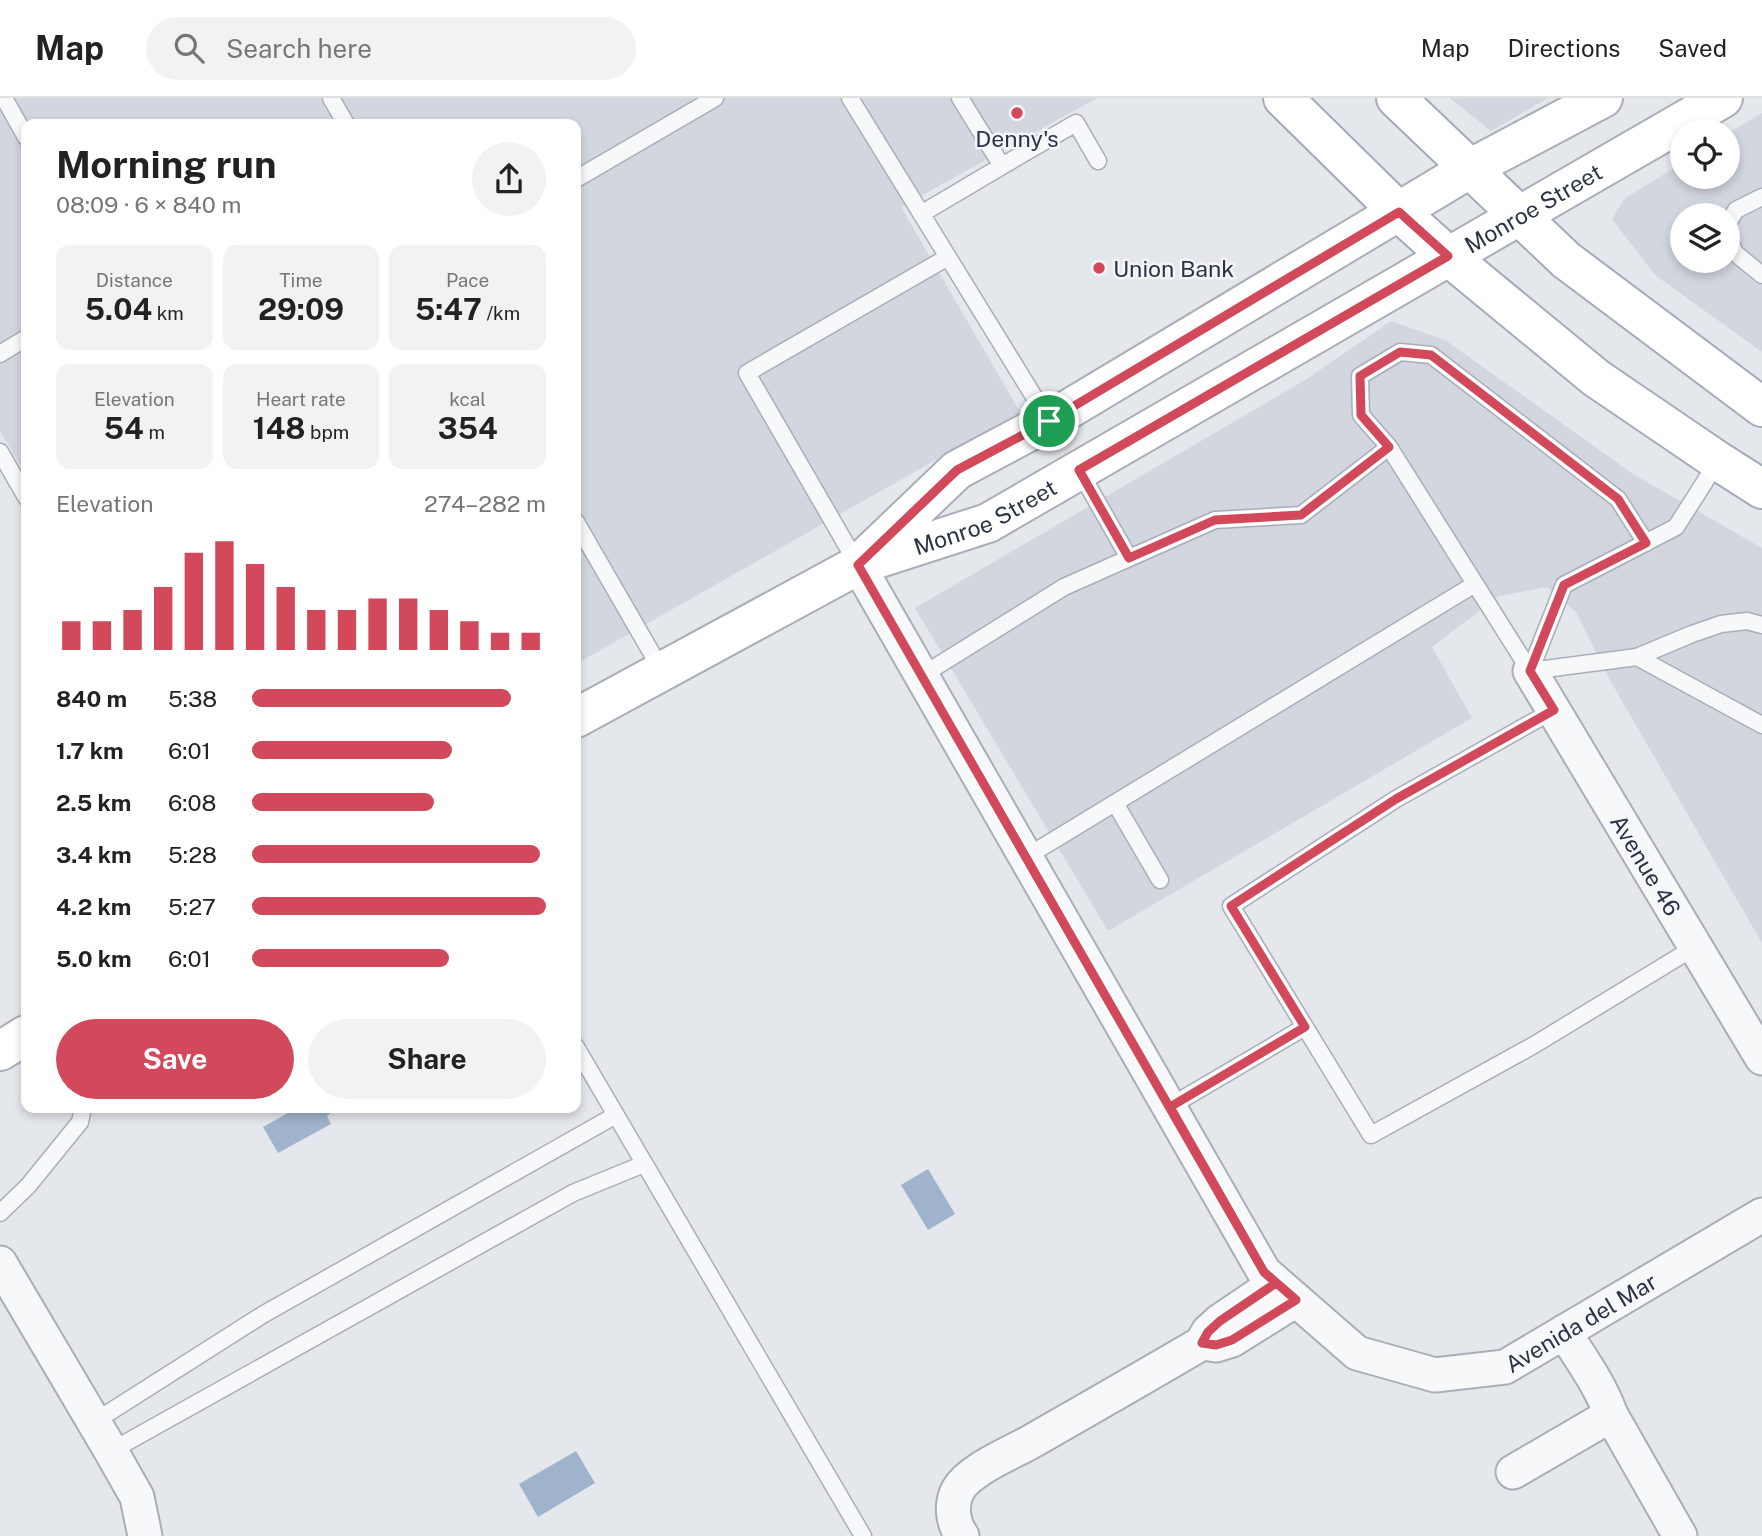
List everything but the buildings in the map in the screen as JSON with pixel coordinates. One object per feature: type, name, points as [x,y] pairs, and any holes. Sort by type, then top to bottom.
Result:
[{"type":"main road","points":[[1283,98],[1399,212],[1448,256],[1596,378],[1762,489]]},
{"type":"main road","name":"Monroe Street","points":[[581,715],[858,565],[988,523],[1723,98]]},
{"type":"main road","name":"Monroe Street","points":[[858,565],[957,470],[1049,421],[1471,168],[1591,101]]},
{"type":"main road","points":[[1409,102],[1471,168],[1566,260],[1762,407]]},
{"type":"main road","points":[[0,1051],[21,1038]]},
{"type":"street","name":"Avenida del Mar","points":[[858,565],[1264,1272],[1357,1353],[1435,1375],[1505,1367],[1762,1214]]},
{"type":"street","name":"Avenue 46","points":[[1530,671],[1762,1058]]},
{"type":"street","points":[[0,1263],[137,1497],[145,1536]]},
{"type":"street","points":[[962,1536],[956,1526],[953,1510],[957,1491],[973,1473],[1202,1343],[1216,1345],[1232,1340],[1286,1292]]},
{"type":"street","points":[[1556,1337],[1595,1378],[1604,1419],[1680,1536]]},
{"type":"street","points":[[1513,1472],[1604,1419]]},
{"type":"lane","points":[[4,98],[21,128]]},
{"type":"lane","points":[[331,98],[343,119]]},
{"type":"lane","points":[[581,176],[715,98]]},
{"type":"lane","points":[[850,98],[1049,421]]},
{"type":"lane","points":[[960,98],[1002,166]]},
{"type":"lane","points":[[921,214],[1076,123],[1098,161]]},
{"type":"lane","points":[[1740,208],[1762,197]]},
{"type":"lane","points":[[858,565],[747,373],[947,257]]},
{"type":"lane","points":[[1740,257],[1762,275]]},
{"type":"lane","points":[[0,354],[21,341]]},
{"type":"lane","points":[[1530,671],[1389,447],[1361,415],[1360,376],[1400,352],[1431,355],[1618,499],[1646,543]]},
{"type":"lane","points":[[921,676],[1064,587],[1215,520],[1301,515],[1389,447]]},
{"type":"lane","points":[[0,452],[21,488]]},
{"type":"lane","points":[[1530,671],[1564,585],[1676,527],[1718,461]]},
{"type":"lane","points":[[1079,470],[1129,558]]},
{"type":"lane","points":[[581,531],[662,671]]},
{"type":"lane","points":[[1026,857],[1475,584]]},
{"type":"lane","points":[[1530,671],[1637,657],[1721,624],[1747,621],[1762,625]]},
{"type":"lane","points":[[1637,657],[1762,725]]},
{"type":"lane","points":[[1554,710],[1396,799],[1231,906],[1371,1135],[1534,1045],[1695,947]]},
{"type":"lane","points":[[1115,803],[1160,880]]},
{"type":"lane","points":[[1170,1107],[1305,1027]]},
{"type":"lane","points":[[581,1056],[863,1536]]},
{"type":"lane","points":[[0,1213],[28,1186],[80,1122],[82,1113]]},
{"type":"lane","points":[[94,1422],[264,1314],[616,1115]]},
{"type":"lane","points":[[111,1451],[573,1193],[644,1164]]},
{"type":"shaded area","points":[[0,98],[1097,98],[901,207],[1020,412],[581,661],[581,119],[21,119],[21,467],[0,431]]},
{"type":"shaded area","points":[[1450,98],[1548,98],[1491,131]]},
{"type":"shaded area","points":[[1762,113],[1762,352],[1655,275],[1612,219],[1624,199],[1670,170],[1670,189],[1740,189],[1740,126]]},
{"type":"shaded area","points":[[1391,321],[1445,340],[1633,474],[1762,548],[1762,943],[1611,682],[1576,612],[1547,587],[1499,596],[1432,647],[1472,718],[1108,931],[915,608],[1307,379]]},
{"type":"water","points":[[288,1113],[331,1113],[327,1116],[331,1124],[278,1153],[263,1127]]},
{"type":"water","points":[[928,1169],[955,1214],[928,1230],[901,1185]]},
{"type":"water","points":[[576,1451],[595,1483],[538,1517],[519,1484]]},
{"type":"place","name":"Denny's","points":[[1017,113]]},
{"type":"place","name":"Union Bank","points":[[1099,268]]},
{"type":"route","points":[[1049,421],[957,470],[858,565],[1264,1272],[1276,1283],[1208,1332],[1202,1343],[1216,1345],[1232,1340],[1296,1300],[1264,1272],[1170,1107],[1305,1027],[1231,906],[1396,799],[1554,710],[1530,671],[1564,585],[1646,543],[1618,499],[1431,355],[1400,352],[1360,376],[1361,415],[1389,447],[1301,515],[1215,520],[1129,558],[1079,470],[1448,256],[1399,212],[1049,421]]}]
